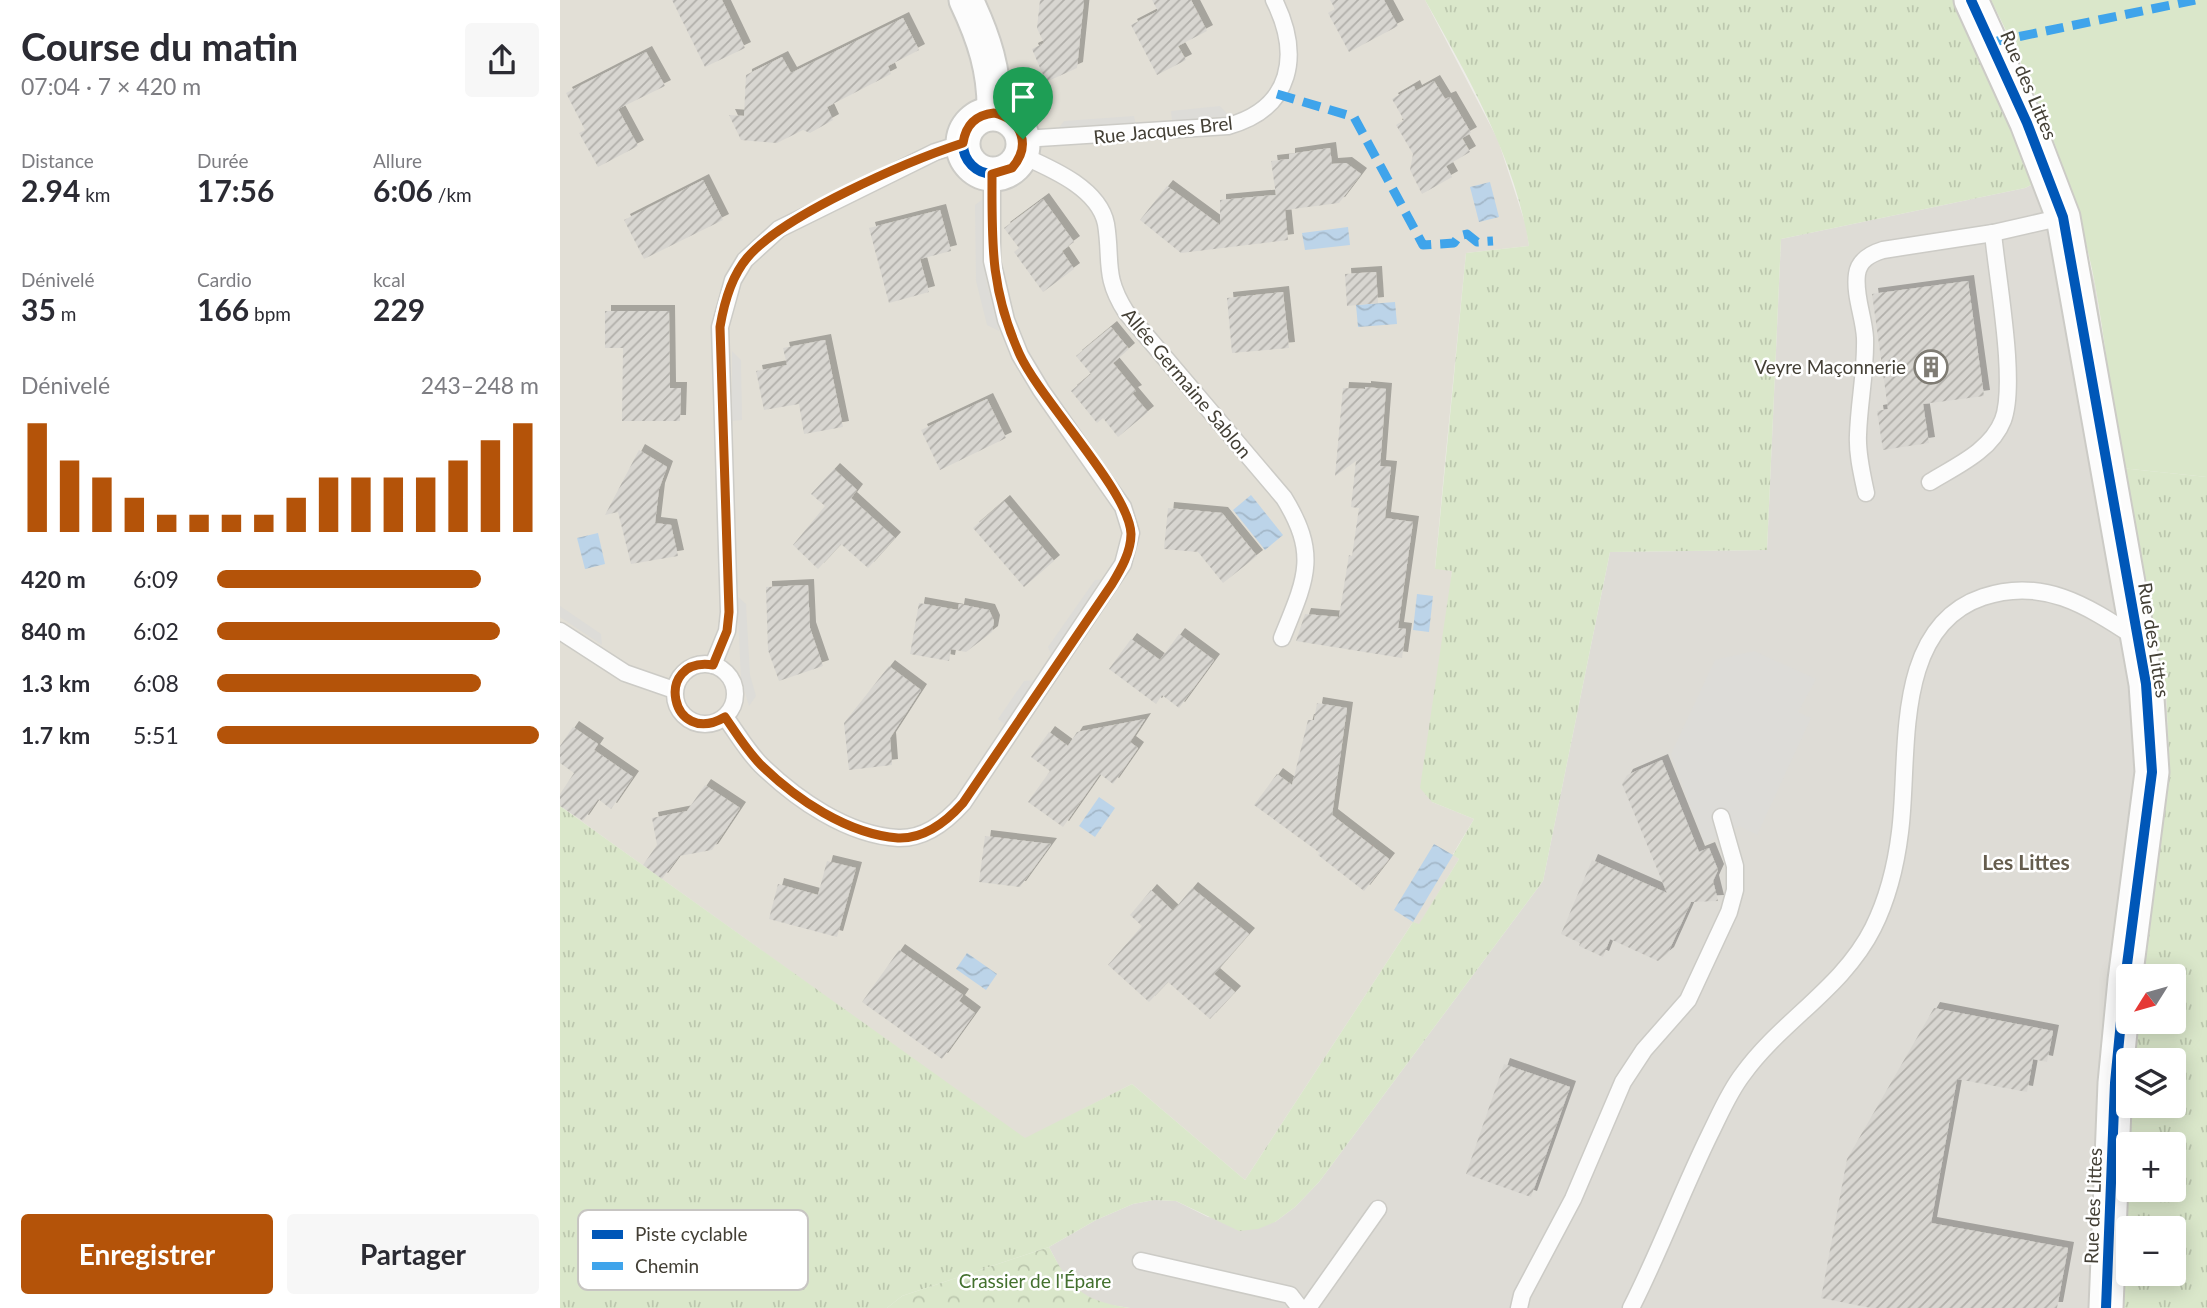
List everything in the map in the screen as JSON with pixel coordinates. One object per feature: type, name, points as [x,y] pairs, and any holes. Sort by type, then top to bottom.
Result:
[{"type":"street","points":[[966,0],[984,38],[995,84],[994,113]]},
{"type":"street","name":"Rue des Littes","points":[[1971,0],[2027,123],[2063,217],[2146,684],[2152,772],[2125,980],[2115,1083],[2106,1308]]},
{"type":"street","points":[[994,113],[1013,121],[1022,147],[1012,168],[992,174],[975,168],[964,153],[963,143],[964,134],[976,118],[994,113]]},
{"type":"lane","name":"Rue Jacques Brel","points":[[1022,147],[1228,126],[1251,119],[1272,101],[1287,73],[1288,32],[1274,0]]},
{"type":"lane","points":[[713,665],[727,631],[729,612],[720,327],[733,280],[745,260],[779,229],[935,152],[963,143]]},
{"type":"lane","name":"Allée Germaine Sablon","points":[[1022,147],[1070,181],[1098,206],[1105,221],[1109,279],[1126,312],[1284,498],[1299,523],[1306,544],[1307,563],[1282,638]]},
{"type":"lane","points":[[725,717],[760,764],[801,798],[831,816],[862,830],[899,838],[921,834],[943,822],[963,803],[1124,564],[1131,533],[1123,507],[1041,390],[1020,355],[1006,320],[992,261],[992,174]]},
{"type":"lane","points":[[1866,494],[1858,436],[1866,373],[1865,331],[1857,286],[1857,273],[1862,262],[1871,254],[1882,250],[1993,233],[2063,217]]},
{"type":"lane","points":[[1930,482],[1970,458],[1988,442],[2003,422],[2010,391],[1993,233]]},
{"type":"lane","points":[[1631,1308],[1688,1178],[1741,1076],[1762,1049],[1850,964],[1873,929],[1891,883],[1900,832],[1905,730],[1914,678],[1933,639],[1951,616],[1974,600],[2000,591],[2027,588],[2059,596],[2097,612],[2137,638]]},
{"type":"lane","points":[[560,631],[625,673],[674,690]]},
{"type":"lane","points":[[713,665],[722,669],[733,683],[734,702],[725,717],[705,725],[695,723],[679,710],[674,690],[681,674],[688,668],[713,665]]},
{"type":"lane","points":[[1519,1308],[1522,1295],[1573,1199],[1623,1082],[1644,1050],[1688,1000],[1729,912],[1735,890],[1735,866],[1721,817]]},
{"type":"lane","points":[[1308,1308],[1378,1209]]},
{"type":"lane","points":[[1141,1261],[1290,1295],[1300,1308]]},
{"type":"shaded area","points":[[560,0],[1425,0],[1498,140],[1526,226],[1529,246],[1466,253],[1446,452],[1435,568],[1452,571],[1432,802],[1474,819],[1453,854],[1459,859],[1419,925],[1413,922],[1245,1180],[1132,1084],[1025,1139],[560,806]]},
{"type":"shaded area","points":[[1220,106],[1229,116],[1172,121],[1171,111]]},
{"type":"shaded area","points":[[1134,116],[1136,126],[1056,132],[1064,121]]},
{"type":"shaded area","points":[[2065,168],[2095,284],[2137,564],[2166,690],[2169,761],[2141,964],[2116,964],[2116,1034],[2126,1034],[2126,1048],[2116,1048],[2116,1118],[2124,1118],[2124,1132],[2116,1132],[2116,1202],[2122,1202],[2121,1216],[2116,1216],[2116,1286],[2120,1286],[2119,1308],[1130,1308],[1104,1304],[1078,1292],[1062,1272],[1049,1247],[1096,1220],[1133,1204],[1154,1200],[1176,1201],[1208,1217],[1275,1222],[1295,1207],[1319,1182],[1543,881],[1610,552],[1767,550],[1781,239],[2025,188]]},
{"type":"shaded area","points":[[983,199],[986,279],[999,331],[987,325],[976,281],[975,205]]},
{"type":"shaded area","points":[[732,351],[741,360],[742,420],[732,421]]},
{"type":"shaded area","points":[[1107,579],[1052,657],[1048,647],[1095,580]]},
{"type":"shaded area","points":[[737,596],[746,604],[750,675],[756,696],[749,706],[741,679]]},
{"type":"shaded area","points":[[560,606],[601,634],[602,645],[560,617]]},
{"type":"shaded area","points":[[1754,651],[1816,679],[1798,712],[1811,718],[1757,835],[1739,826],[1705,844],[1671,754],[1715,660]]},
{"type":"shaded area","points":[[1035,680],[1006,725],[998,719],[1024,681]]},
{"type":"green space","points":[[1425,0],[1991,0],[2065,168],[2025,188],[1781,239],[1767,550],[1610,552],[1543,881],[1319,1182],[1295,1207],[1275,1222],[1258,1229],[1239,1231],[1176,1201],[1154,1200],[1133,1204],[1096,1220],[1049,1247],[902,1296],[887,1308],[560,1308],[560,806],[1025,1138],[1132,1084],[1245,1180],[1413,922],[1419,924],[1459,859],[1453,855],[1474,819],[1432,802],[1420,788],[1452,571],[1435,569],[1466,253],[1529,246],[1513,181],[1473,88]]},
{"type":"green space","points":[[1991,0],[2207,0],[2207,477],[2121,468],[2095,284],[2077,211],[2039,103]]},
{"type":"green space","points":[[2121,468],[2207,477],[2207,1308],[2119,1308],[2120,1286],[2186,1286],[2186,1216],[2123,1216],[2124,1202],[2186,1202],[2186,1132],[2127,1132],[2127,1118],[2186,1118],[2186,1048],[2131,1048],[2133,1034],[2186,1034],[2186,964],[2141,964],[2169,761],[2166,690],[2137,564]]},
{"type":"green space","name":"Crassier de l'Épare","points":[[1049,1247],[1071,1283],[1080,1291],[1100,1301],[1130,1308],[887,1308],[902,1296]]},
{"type":"water","points":[[1490,182],[1499,217],[1479,222],[1470,187]]},
{"type":"water","points":[[1348,227],[1350,245],[1305,250],[1302,233]]},
{"type":"water","points":[[1395,302],[1397,324],[1358,327],[1356,305]]},
{"type":"water","points":[[1251,495],[1283,535],[1265,550],[1233,510]]},
{"type":"water","points":[[598,533],[605,564],[585,569],[577,538]]},
{"type":"water","points":[[1417,594],[1433,596],[1429,632],[1413,630]]},
{"type":"water","points":[[1099,797],[1115,808],[1095,837],[1079,826]]},
{"type":"water","points":[[1434,844],[1453,855],[1413,922],[1394,910]]},
{"type":"water","points":[[967,953],[997,974],[986,990],[956,969]]},
{"type":"building","points":[[672,0],[722,0],[745,48],[705,67]]},
{"type":"building","points":[[1040,0],[1084,0],[1077,68],[1046,82],[1032,49],[1044,43],[1037,28]]},
{"type":"building","points":[[1152,0],[1191,0],[1207,31],[1178,46],[1186,60],[1157,75],[1131,25],[1158,11]]},
{"type":"building","points":[[1330,0],[1384,0],[1398,26],[1349,52],[1328,13],[1335,9]]},
{"type":"building","points":[[903,18],[919,50],[888,66],[891,74],[827,107],[833,120],[810,133],[803,130],[777,143],[741,140],[729,115],[744,116],[746,75],[782,57],[791,73]]},
{"type":"building","points":[[646,52],[665,86],[618,109],[638,146],[598,167],[579,133],[585,130],[566,93]]},
{"type":"building","points":[[1434,81],[1445,99],[1450,97],[1471,133],[1462,138],[1470,152],[1446,166],[1452,177],[1422,194],[1410,170],[1413,154],[1396,125],[1404,120],[1392,99],[1414,86],[1416,91]]},
{"type":"building","points":[[1330,148],[1332,164],[1346,163],[1361,174],[1339,203],[1285,210],[1288,240],[1181,253],[1140,220],[1167,186],[1220,225],[1220,200],[1276,195],[1271,161],[1289,159],[1289,154]]},
{"type":"building","points":[[703,180],[723,220],[644,259],[624,220]]},
{"type":"building","points":[[1043,199],[1074,242],[1062,251],[1074,269],[1043,292],[1014,252],[1019,248],[1004,228]]},
{"type":"building","points":[[940,210],[951,251],[920,259],[929,292],[889,303],[869,228]]},
{"type":"building","points":[[1376,272],[1378,303],[1347,306],[1345,274]]},
{"type":"building","name":"Veyre Maçonnerie","points":[[1968,281],[1984,396],[1923,404],[1929,443],[1883,450],[1877,411],[1888,409],[1872,294]]},
{"type":"building","points":[[1283,292],[1289,348],[1232,353],[1227,298]]},
{"type":"building","points":[[605,311],[669,311],[670,388],[681,388],[680,421],[622,421],[623,348],[605,348]]},
{"type":"building","points":[[1111,327],[1129,349],[1113,363],[1136,391],[1132,393],[1148,412],[1118,437],[1103,418],[1097,423],[1071,391],[1091,374],[1076,356]]},
{"type":"building","points":[[825,340],[843,427],[804,434],[799,404],[764,410],[756,371],[787,365],[783,348]]},
{"type":"building","points":[[1343,388],[1386,389],[1380,466],[1391,467],[1385,518],[1413,522],[1398,628],[1406,629],[1402,658],[1296,641],[1305,614],[1339,617],[1359,508],[1351,507],[1356,461],[1335,476]]},
{"type":"building","points":[[987,399],[1006,438],[940,470],[921,430]]},
{"type":"building","points":[[639,450],[667,467],[659,489],[655,523],[671,525],[678,556],[631,564],[618,512],[605,515]]},
{"type":"building","points":[[834,469],[857,490],[851,498],[895,538],[868,568],[841,544],[818,569],[793,545],[825,506],[811,494]]},
{"type":"building","points":[[1004,501],[1054,561],[1024,587],[973,528]]},
{"type":"building","points":[[1168,508],[1222,513],[1257,556],[1223,583],[1198,552],[1164,549]]},
{"type":"building","points":[[808,585],[810,628],[823,666],[779,681],[768,650],[766,587]]},
{"type":"building","points":[[919,603],[958,610],[959,604],[989,610],[994,621],[992,632],[966,652],[951,649],[949,661],[910,654]]},
{"type":"building","points":[[1179,634],[1214,660],[1179,708],[1162,695],[1156,704],[1109,669],[1131,639],[1160,660]]},
{"type":"building","points":[[889,666],[921,690],[890,738],[892,765],[849,770],[844,723]]},
{"type":"building","points":[[1317,703],[1347,708],[1332,815],[1389,859],[1364,891],[1318,855],[1320,853],[1254,805],[1277,774],[1292,785],[1308,720],[1314,720]]},
{"type":"building","points":[[1145,719],[1130,742],[1138,748],[1113,784],[1100,774],[1063,827],[1028,802],[1050,771],[1031,757],[1049,732],[1068,746],[1077,732]]},
{"type":"building","points":[[573,727],[598,744],[594,750],[633,777],[611,809],[598,799],[583,821],[560,806],[560,794],[574,773],[560,763],[560,746]]},
{"type":"building","points":[[1662,760],[1699,852],[1709,848],[1718,870],[1713,881],[1718,901],[1691,902],[1668,953],[1658,961],[1610,939],[1603,957],[1561,934],[1592,860],[1667,893],[1622,784],[1627,775]]},
{"type":"building","points":[[705,785],[740,808],[712,850],[679,856],[662,879],[643,865],[657,845],[652,818],[687,811]]},
{"type":"building","points":[[985,836],[1051,844],[1020,887],[979,882]]},
{"type":"building","points":[[827,861],[856,868],[837,937],[769,919],[778,884],[818,895]]},
{"type":"building","points":[[1192,888],[1249,934],[1214,974],[1235,992],[1210,1019],[1168,982],[1149,1002],[1108,965],[1142,926],[1130,915],[1151,890],[1173,911]]},
{"type":"building","points":[[899,950],[963,995],[959,1001],[975,1013],[942,1059],[862,1002]]},
{"type":"building","points":[[1934,1008],[2053,1031],[2047,1062],[2033,1059],[2027,1092],[1957,1079],[1931,1223],[2068,1248],[2057,1308],[1871,1308],[1821,1298],[1847,1159]]},
{"type":"building","points":[[1504,1064],[1570,1087],[1531,1197],[1466,1174]]},
{"type":"marked path","points":[[1993,42],[2195,0]]},
{"type":"marked path","points":[[1277,94],[1354,117],[1423,245],[1454,243],[1459,236],[1467,234],[1477,242],[1493,241]]},
{"type":"cycle path","points":[[1971,0],[2027,123],[2063,217],[2146,684],[2152,772],[2125,980],[2115,1083],[2106,1308]]},
{"type":"cycle path","points":[[987,114],[999,114],[1018,127],[1023,144],[1021,156],[1010,169],[999,174],[987,174],[968,161],[963,150],[963,138],[976,119],[987,114]]},
{"type":"place","name":"Veyre Maçonnerie","points":[[1931,367]]},
{"type":"district","name":"Les Littes","points":[[2026,863]]},
{"type":"route","points":[[994,113],[1004,116],[1020,129],[1023,139],[1023,150],[1012,168],[1003,173],[992,174],[992,261],[996,286],[1020,355],[1063,423],[1095,464],[1123,507],[1131,533],[1129,547],[1124,564],[1112,584],[963,803],[953,815],[932,829],[899,838],[862,830],[801,798],[760,764],[725,717],[705,725],[695,723],[686,718],[675,701],[674,690],[681,674],[696,665],[713,665],[727,631],[729,612],[720,327],[724,303],[745,260],[779,229],[935,152],[963,143],[964,134],[976,118],[994,113]]}]
